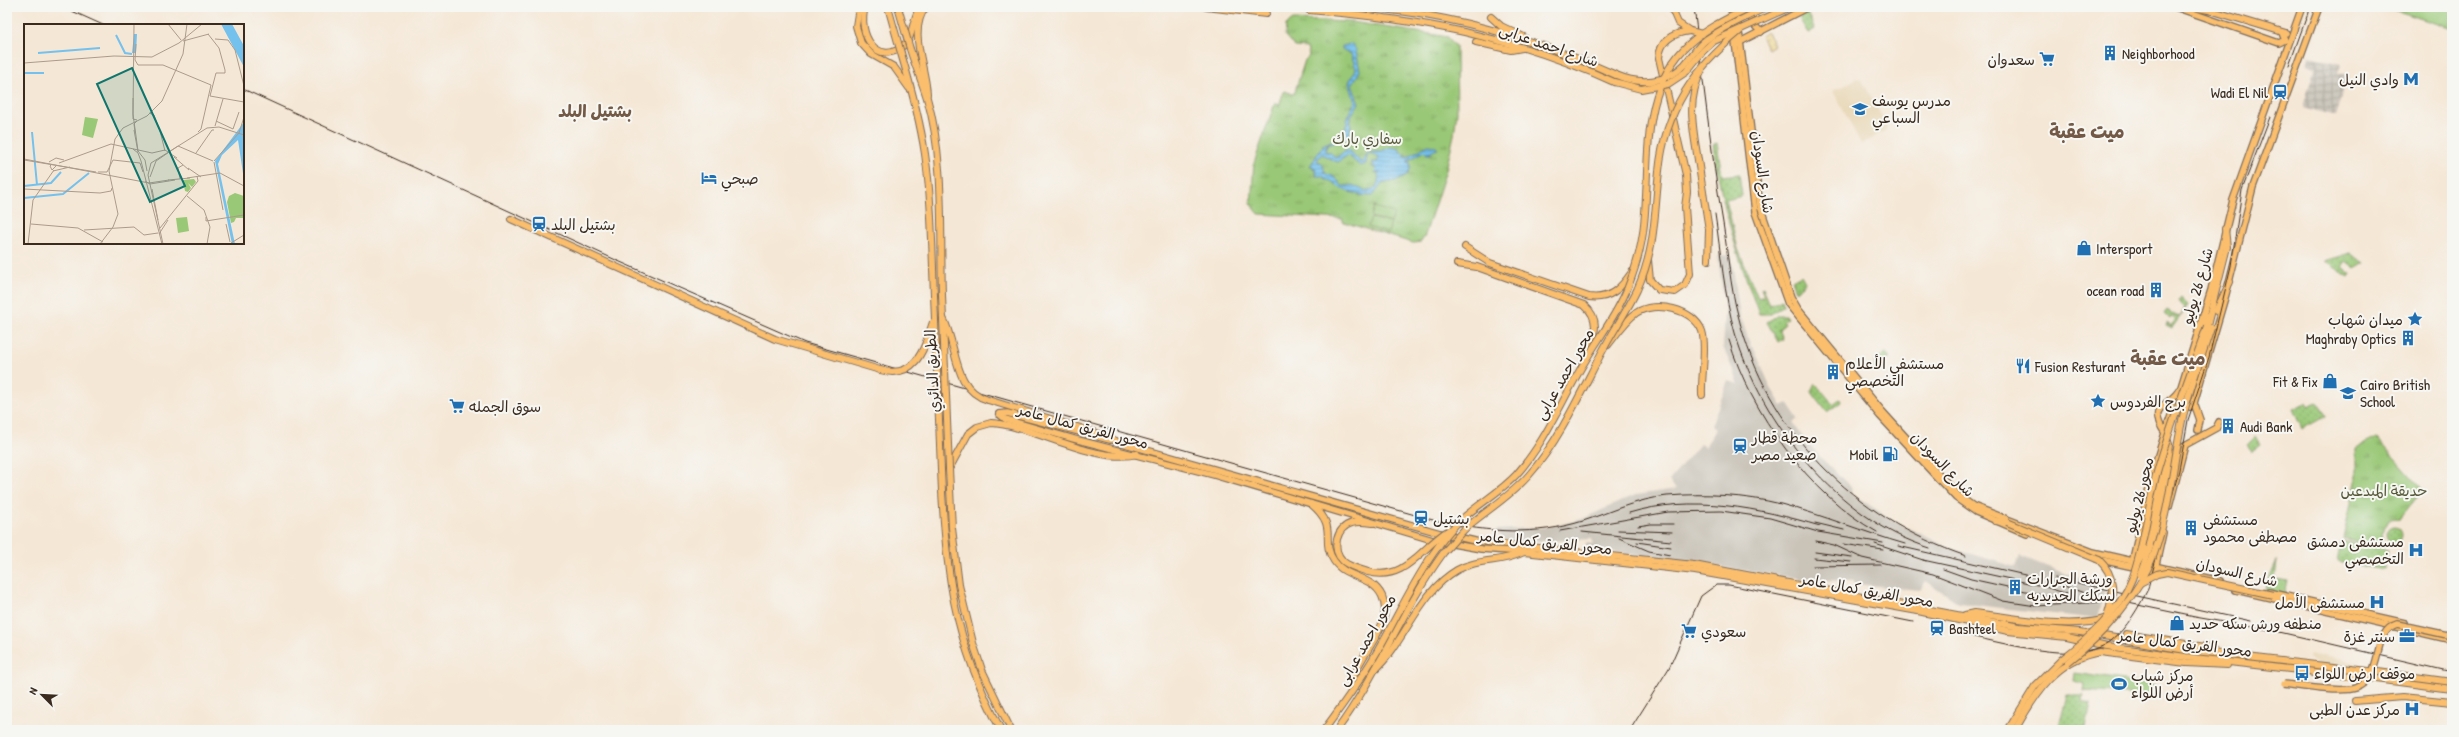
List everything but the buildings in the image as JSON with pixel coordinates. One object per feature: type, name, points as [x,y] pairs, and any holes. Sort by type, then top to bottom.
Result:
[{"type":"highway","points":[[859,7],[856,26],[858,36],[863,46],[871,54],[894,67],[913,94]]},
{"type":"highway","points":[[865,7],[863,28],[869,43],[881,50],[899,51],[909,38],[913,21],[920,7]]},
{"type":"highway","name":"الطريق الدائري","points":[[888,7],[899,51],[913,94],[923,139],[929,185],[943,527],[952,601],[974,675],[1001,730]]},
{"type":"highway","name":"الطريق الدائري","points":[[898,7],[910,49],[927,97],[938,178],[942,316],[952,528],[955,555],[962,599],[973,643],[982,670],[1011,730]]},
{"type":"highway","points":[[926,7],[919,19],[918,30],[927,97]]},
{"type":"highway","points":[[1206,7],[1266,14]]},
{"type":"highway","name":"شارع احمد عرابى","points":[[1362,7],[1446,19],[1532,42],[1616,75],[1639,82],[1654,81],[1667,77],[1683,66],[1702,42],[1718,32],[1767,7]]},
{"type":"highway","points":[[1671,7],[1678,22],[1690,31],[1700,34],[1718,32]]},
{"type":"highway","name":"محور احمد عرابى","points":[[1324,730],[1351,692],[1382,643],[1420,573],[1452,528],[1503,487],[1525,464],[1585,361],[1620,305],[1634,269],[1644,225],[1649,133],[1655,102],[1662,81],[1678,55],[1694,40],[1712,27],[1749,7]]},
{"type":"highway","points":[[1740,31],[1790,7]]},
{"type":"highway","name":"شارع احمد عرابى","points":[[1309,10],[1428,24],[1476,34],[1569,63],[1614,82],[1641,89],[1668,84],[1686,72],[1710,44],[1723,36],[1740,31]]},
{"type":"highway","points":[[1491,17],[1498,24],[1532,42]]},
{"type":"highway","points":[[1648,259],[1649,277],[1659,290],[1675,292],[1687,283],[1690,270],[1685,207],[1687,192],[1681,150],[1660,65],[1660,51],[1669,37],[1690,31]]},
{"type":"highway","name":"محور احمد عرابى","points":[[1337,730],[1376,669],[1422,585],[1444,552],[1466,528],[1516,488],[1541,460],[1633,298],[1648,259],[1655,228],[1659,171],[1668,129],[1685,89],[1706,62],[1740,31]]},
{"type":"highway","points":[[1476,42],[1511,50],[1522,48]]},
{"type":"highway","points":[[1706,62],[1696,83],[1691,110],[1709,230],[1708,260]]},
{"type":"highway","points":[[511,219],[775,339],[880,370],[897,372],[916,362],[923,351],[934,317]]},
{"type":"highway","name":"محور 26 يوليو","points":[[2008,730],[2045,682],[2097,638],[2137,585],[2156,548],[2175,465],[2184,413],[2209,327],[2227,243],[2225,228]]},
{"type":"highway","points":[[1465,247],[1490,263],[1589,297],[1601,298],[1613,294],[1622,286],[1634,269]]},
{"type":"highway","points":[[1458,264],[1477,267],[1584,305],[1591,313],[1595,326],[1585,361]]},
{"type":"highway","name":"محور 26 يوليو","points":[[2015,730],[2023,709],[2040,679],[2084,641],[2107,618],[2128,588],[2133,563],[2163,452],[2218,303],[2230,282]]},
{"type":"highway","points":[[2198,328],[2205,321],[2216,293]]},
{"type":"highway","points":[[1603,351],[1632,317],[1641,310],[1651,308],[1679,311],[1694,319],[1702,331],[1702,395]]},
{"type":"highway","points":[[942,316],[953,341],[961,378],[976,395],[1094,432],[1121,443]]},
{"type":"highway","points":[[949,469],[971,431],[980,425],[991,423],[1104,453],[1125,456],[1137,454]]},
{"type":"highway","points":[[2127,600],[2147,557],[2172,450],[2165,433]]},
{"type":"highway","points":[[2133,563],[2145,549],[2172,450],[2180,440]]},
{"type":"highway","points":[[1311,504],[1322,514],[1327,522],[1330,550],[1335,563],[1343,570],[1374,585],[1380,592],[1385,605],[1384,620],[1355,676],[1351,692]]},
{"type":"highway","points":[[1961,615],[1974,613],[2011,619],[2080,622],[2107,618],[2113,588],[2111,576],[2104,565],[2088,554],[2007,522],[1995,521]]},
{"type":"highway","points":[[1373,523],[1356,522],[1347,525],[1338,534],[1336,547],[1339,556],[1346,563],[1381,575],[1400,570],[1452,528]]},
{"type":"highway","name":"محور الفريق كمال عامر","points":[[1512,545],[1706,573],[2020,626],[2137,639],[2216,653],[2452,682]]},
{"type":"highway","points":[[1376,669],[1391,654],[1422,605],[1445,579],[1466,566],[1486,560],[1511,557],[1524,552]]},
{"type":"highway","name":"محور الفريق كمال عامر","points":[[1524,552],[1560,553]]},
{"type":"highway","points":[[2137,585],[2157,574],[2168,572],[2273,595],[2285,601]]},
{"type":"highway","name":"محور الفريق كمال عامر","points":[[1909,607],[2008,631],[2067,637],[2107,646],[2452,690]]},
{"type":"highway","points":[[2126,634],[2137,639]]},
{"type":"highway","points":[[2068,662],[2100,652],[2186,663],[2217,665],[2232,662]]},
{"type":"highway","points":[[2355,701],[2392,697],[2452,702]]},
{"type":"main road","name":"شارع السودان","points":[[1733,7],[1759,203],[1786,301],[1793,312],[1880,416],[1956,498],[1970,509],[1995,521],[2090,558],[2133,563]]},
{"type":"main road","points":[[1749,7],[1751,21],[1761,32]]},
{"type":"main road","points":[[1738,43],[1808,7]]},
{"type":"main road","points":[[2175,7],[2279,43],[2285,40],[2282,33]]},
{"type":"main road","points":[[2190,7],[2216,12],[2282,33],[2293,32]]},
{"type":"main road","name":"شارع 26 يوليو","points":[[2165,433],[2158,421],[2158,410],[2162,404],[2174,398],[2184,378],[2198,328],[2214,281],[2225,228],[2244,168],[2302,7]]},
{"type":"main road","name":"شارع 26 يوليو","points":[[2198,430],[2200,418],[2194,404],[2230,282],[2253,187],[2319,7]]},
{"type":"main road","name":"شارع السودان","points":[[1779,273],[1798,309],[1882,411],[1962,499],[1977,508],[2089,550],[2133,563],[2285,601],[2452,640]]},
{"type":"main road","points":[[2184,378],[2190,386],[2199,384]]},
{"type":"main road","points":[[2133,563],[2153,471],[2174,407],[2178,405],[2190,407]]},
{"type":"main road","name":"محور الفريق كمال عامر","points":[[1512,545],[1475,541],[1440,533],[1121,443],[1076,433],[1007,413],[999,414],[1004,419],[1058,435],[1137,454],[1424,538],[1481,550],[1524,552]]},
{"type":"main road","points":[[2155,569],[2183,450],[2189,442],[2216,428],[2219,422]]},
{"type":"main road","points":[[1424,538],[1428,534],[1426,529]]},
{"type":"main road","points":[[1436,541],[1440,533]]},
{"type":"main road","name":"شارع السودان","points":[[2155,569],[2452,635]]},
{"type":"main road","points":[[2284,684],[2344,689],[2361,685],[2372,674],[2384,634],[2390,627],[2397,624],[2452,635]]},
{"type":"shaded area","points":[[2310,56],[2341,64],[2338,74],[2348,76],[2335,116],[2303,107],[2315,67],[2307,65]]},
{"type":"shaded area","name":"مدرس يوسف السباعي","points":[[1858,78],[1862,80],[1887,126],[1885,131],[1861,144],[1833,91]]},
{"type":"shaded area","points":[[1731,255],[1740,315],[1751,347],[1753,347],[1771,388],[1782,406],[1788,403],[1798,419],[1793,423],[1802,436],[1821,458],[1852,488],[1851,493],[1894,521],[1950,548],[2016,567],[2020,556],[2071,576],[2106,585],[2098,619],[1959,603],[1926,581],[1920,590],[1854,584],[1854,581],[1812,580],[1586,548],[1586,543],[1593,544],[1592,539],[1551,541],[1504,540],[1496,530],[1549,527],[1582,519],[1635,495],[1676,489],[1669,481],[1700,444],[1705,447],[1715,429],[1711,426],[1728,381],[1739,384],[1723,347],[1725,314],[1718,256]]},
{"type":"shaded area","points":[[2309,653],[2364,665],[2363,669],[2357,670],[2355,679],[2331,672],[2308,657]]},
{"type":"green space","points":[[2386,7],[2452,7],[2452,29]]},
{"type":"green space","points":[[1807,13],[1815,29],[1808,33],[1799,18]]},
{"type":"green space","name":"سفاري بارك","points":[[1293,20],[1352,22],[1448,37],[1456,47],[1457,112],[1454,135],[1446,170],[1425,235],[1421,242],[1413,243],[1343,222],[1343,219],[1259,214],[1251,204],[1254,163],[1275,103],[1279,105],[1284,91],[1294,94],[1305,60],[1309,56],[1307,48],[1295,47],[1285,36],[1286,25]]},
{"type":"green space","points":[[1717,143],[1722,176],[1739,174],[1742,196],[1726,200],[1738,249],[1758,298],[1764,296],[1761,288],[1763,287],[1770,305],[1782,300],[1784,305],[1771,314],[1759,314],[1737,251],[1716,166],[1713,144]]},
{"type":"green space","points":[[1374,207],[1394,213],[1391,223],[1371,217]]},
{"type":"green space","points":[[1371,218],[1391,223],[1388,233],[1368,227]]},
{"type":"green space","points":[[2351,253],[2365,262],[2355,268],[2346,261],[2342,267],[2351,274],[2349,277],[2325,261]]},
{"type":"green space","points":[[1801,275],[1805,282],[1796,291],[1792,280]]},
{"type":"green space","points":[[2181,298],[2188,305],[2184,311],[2185,309],[2179,301]]},
{"type":"green space","points":[[2167,310],[2178,317],[2180,316],[2172,328],[2166,325],[2166,322],[2171,326],[2175,318],[2170,316],[2169,318],[2164,314]]},
{"type":"green space","points":[[1778,315],[1785,315],[1787,318],[1783,321],[1785,324],[1779,329],[1783,339],[1778,342],[1767,322]]},
{"type":"green space","points":[[1885,353],[1890,357],[1881,365],[1882,367],[1879,371],[1875,371],[1875,361]]},
{"type":"green space","points":[[1815,383],[1833,404],[1840,399],[1841,402],[1827,412],[1811,391]]},
{"type":"green space","points":[[2318,401],[2326,416],[2302,429],[2293,409],[2307,402],[2309,406]]},
{"type":"green space","points":[[2256,436],[2261,444],[2252,451],[2247,445]]},
{"type":"green space","name":"حديقة المبدعين","points":[[2377,438],[2423,490],[2400,518],[2389,519],[2381,534],[2384,548],[2343,539],[2356,481],[2356,448]]},
{"type":"green space","points":[[2394,526],[2401,531],[2402,534],[2397,541],[2394,542],[2387,537],[2386,534],[2391,527]]},
{"type":"green space","points":[[2341,541],[2388,551],[2384,570],[2337,561]]},
{"type":"green space","points":[[2277,560],[2275,579],[2288,581],[2285,595],[2264,590]]},
{"type":"green space","name":"مركز شباب أرض اللواء","points":[[2074,673],[2157,685],[2156,696],[2084,691],[2085,684],[2073,681]]},
{"type":"green space","points":[[2067,695],[2084,695],[2083,702],[2091,704],[2086,728],[2058,730]]},
{"type":"sand","points":[[1768,32],[1774,45],[1768,49],[1761,36]]},
{"type":"water","points":[[1352,44],[1356,50],[1360,71],[1352,85],[1359,103],[1351,116],[1350,136],[1327,145],[1325,151],[1331,153],[1336,158],[1347,149],[1362,163],[1368,152],[1379,152],[1391,147],[1399,149],[1403,155],[1405,153],[1405,158],[1428,145],[1435,146],[1438,149],[1431,151],[1431,155],[1429,152],[1428,156],[1425,151],[1407,161],[1410,162],[1409,173],[1402,179],[1382,184],[1373,196],[1365,196],[1342,189],[1333,182],[1326,180],[1323,176],[1316,176],[1317,172],[1314,172],[1316,170],[1312,169],[1314,168],[1313,166],[1310,166],[1324,144],[1339,138],[1344,134],[1349,113],[1355,102],[1349,82],[1356,69],[1351,54],[1342,49],[1342,46]],"holes":[[[1370,153],[1379,158],[1377,162],[1372,162],[1374,166],[1372,167],[1376,168],[1375,173],[1378,172],[1378,179],[1376,186],[1371,190],[1359,188],[1353,185],[1342,186],[1337,179],[1325,173],[1323,165],[1317,160],[1322,154],[1338,162],[1348,155],[1360,166],[1366,164],[1367,156]]]},
{"type":"tunnel","points":[[1272,7],[1309,10]]},
{"type":"railway","points":[[63,7],[101,24]]},
{"type":"railway","points":[[1694,7],[1711,142],[1733,292],[1738,315],[1751,357],[1770,396],[1793,432],[1821,465],[1852,494],[1887,519],[1925,540],[1966,556]]},
{"type":"railway","points":[[2289,66],[2310,7]]},
{"type":"railway","points":[[244,89],[618,261],[805,343],[1440,522],[1494,530],[1530,531],[1565,526],[1645,500],[1667,496],[1710,495],[1753,499],[1781,504],[1905,544]]},
{"type":"railway","points":[[1960,634],[2038,650],[2079,652],[2097,648],[2111,641],[2117,636],[2137,610],[2148,589],[2179,470],[2188,420],[2209,357],[2231,266],[2242,190],[2270,117]]},
{"type":"railway","points":[[1715,214],[1725,289],[1735,333],[1747,367],[1764,401],[1784,433],[1808,464],[1835,491],[1865,515],[1897,534],[1930,548]]},
{"type":"railway","points":[[1729,340],[1752,395],[1767,423],[1786,449],[1806,474],[1829,497],[1852,516],[1877,532]]},
{"type":"railway","points":[[1629,513],[1653,507],[1677,504],[1701,504],[1749,509],[1797,519],[1820,526]]},
{"type":"railway","points":[[1560,531],[1668,512],[1721,511],[1770,518],[1818,532],[1883,543]]},
{"type":"railway","points":[[1815,523],[1844,530]]},
{"type":"railway","points":[[1638,526],[1651,524],[1673,524]]},
{"type":"railway","points":[[1618,530],[1672,532]]},
{"type":"railway","points":[[1582,532],[1671,541]]},
{"type":"railway","points":[[1619,538],[1649,551],[1670,555]]},
{"type":"railway","points":[[1816,541],[1834,545],[1862,558],[1933,574],[2003,601],[2036,606],[2104,602]]},
{"type":"railway","points":[[1637,542],[1671,547]]},
{"type":"railway","points":[[1843,544],[1883,550]]},
{"type":"railway","points":[[1875,544],[1926,561]]},
{"type":"railway","points":[[1898,546],[2047,580],[2090,595],[2195,617],[2275,631],[2452,672]]},
{"type":"railway","points":[[1815,552],[1852,557]]},
{"type":"railway","points":[[1814,558],[1851,562]]},
{"type":"railway","points":[[1923,560],[2042,586],[2074,596]]},
{"type":"railway","points":[[1813,566],[1880,565]]},
{"type":"railway","points":[[1943,569],[1971,579],[2071,601]]},
{"type":"railway","points":[[2055,578],[2251,621]]},
{"type":"railway","points":[[1630,730],[1669,668],[1701,596],[1716,585],[1729,585],[1913,622]]},
{"type":"place","name":"Neighborhood","points":[[2110,53]]},
{"type":"place","name":"سعدوان","points":[[2047,59]]},
{"type":"place","name":"وادي النيل","points":[[2411,79]]},
{"type":"place","name":"Wadi El Nil","points":[[2280,92]]},
{"type":"place","name":"مدرس يوسف السباعي","points":[[1860,109]]},
{"type":"place","name":"صبحي","points":[[709,178]]},
{"type":"place","name":"بشتيل البلد","points":[[539,224]]},
{"type":"place","name":"Intersport","points":[[2084,248]]},
{"type":"place","name":"ocean road","points":[[2156,290]]},
{"type":"place","name":"ميدان شهاب","points":[[2415,319]]},
{"type":"place","name":"Maghraby Optics","points":[[2408,338]]},
{"type":"place","name":"Fusion Resturant","points":[[2023,366]]},
{"type":"place","name":"مستشفي الأعلام التخصصي","points":[[1833,372]]},
{"type":"place","name":"Fit & Fix","points":[[2330,381]]},
{"type":"place","name":"Cairo British School","points":[[2348,393]]},
{"type":"place","name":"برج الفردوس","points":[[2098,401]]},
{"type":"place","name":"سوق الجمله","points":[[457,406]]},
{"type":"place","name":"Audi Bank","points":[[2228,426]]},
{"type":"place","name":"محطة قطار صعيد مصر","points":[[1740,446]]},
{"type":"place","name":"Mobil","points":[[1890,454]]},
{"type":"place","name":"بشتيل","points":[[1421,518]]},
{"type":"place","name":"مستشفى مصطفى محمود","points":[[2191,528]]},
{"type":"place","name":"مستشفى دمشق التخصصي","points":[[2416,550]]},
{"type":"place","name":"ورشة الجرارات لسكك الحديديه","points":[[2015,587]]},
{"type":"place","name":"مستشفى الأمل","points":[[2377,602]]},
{"type":"place","name":"منطفه ورش سكه حديد","points":[[2177,623]]},
{"type":"place","name":"Bashteel","points":[[1937,628]]},
{"type":"place","name":"سعودي","points":[[1689,631]]},
{"type":"place","name":"سنتر غزة","points":[[2407,636]]},
{"type":"place","name":"موقف ارض اللواء","points":[[2302,673]]},
{"type":"place","name":"مركز شباب أرض اللواء","points":[[2119,684]]},
{"type":"place","name":"مركز عدن الطبى","points":[[2412,709]]},
{"type":"district","name":"بشتيل البلد","points":[[595,110]]},
{"type":"district","name":"ميت عقبة","points":[[2087,131]]},
{"type":"district","name":"ميت عقبة","points":[[2168,358]]}]
